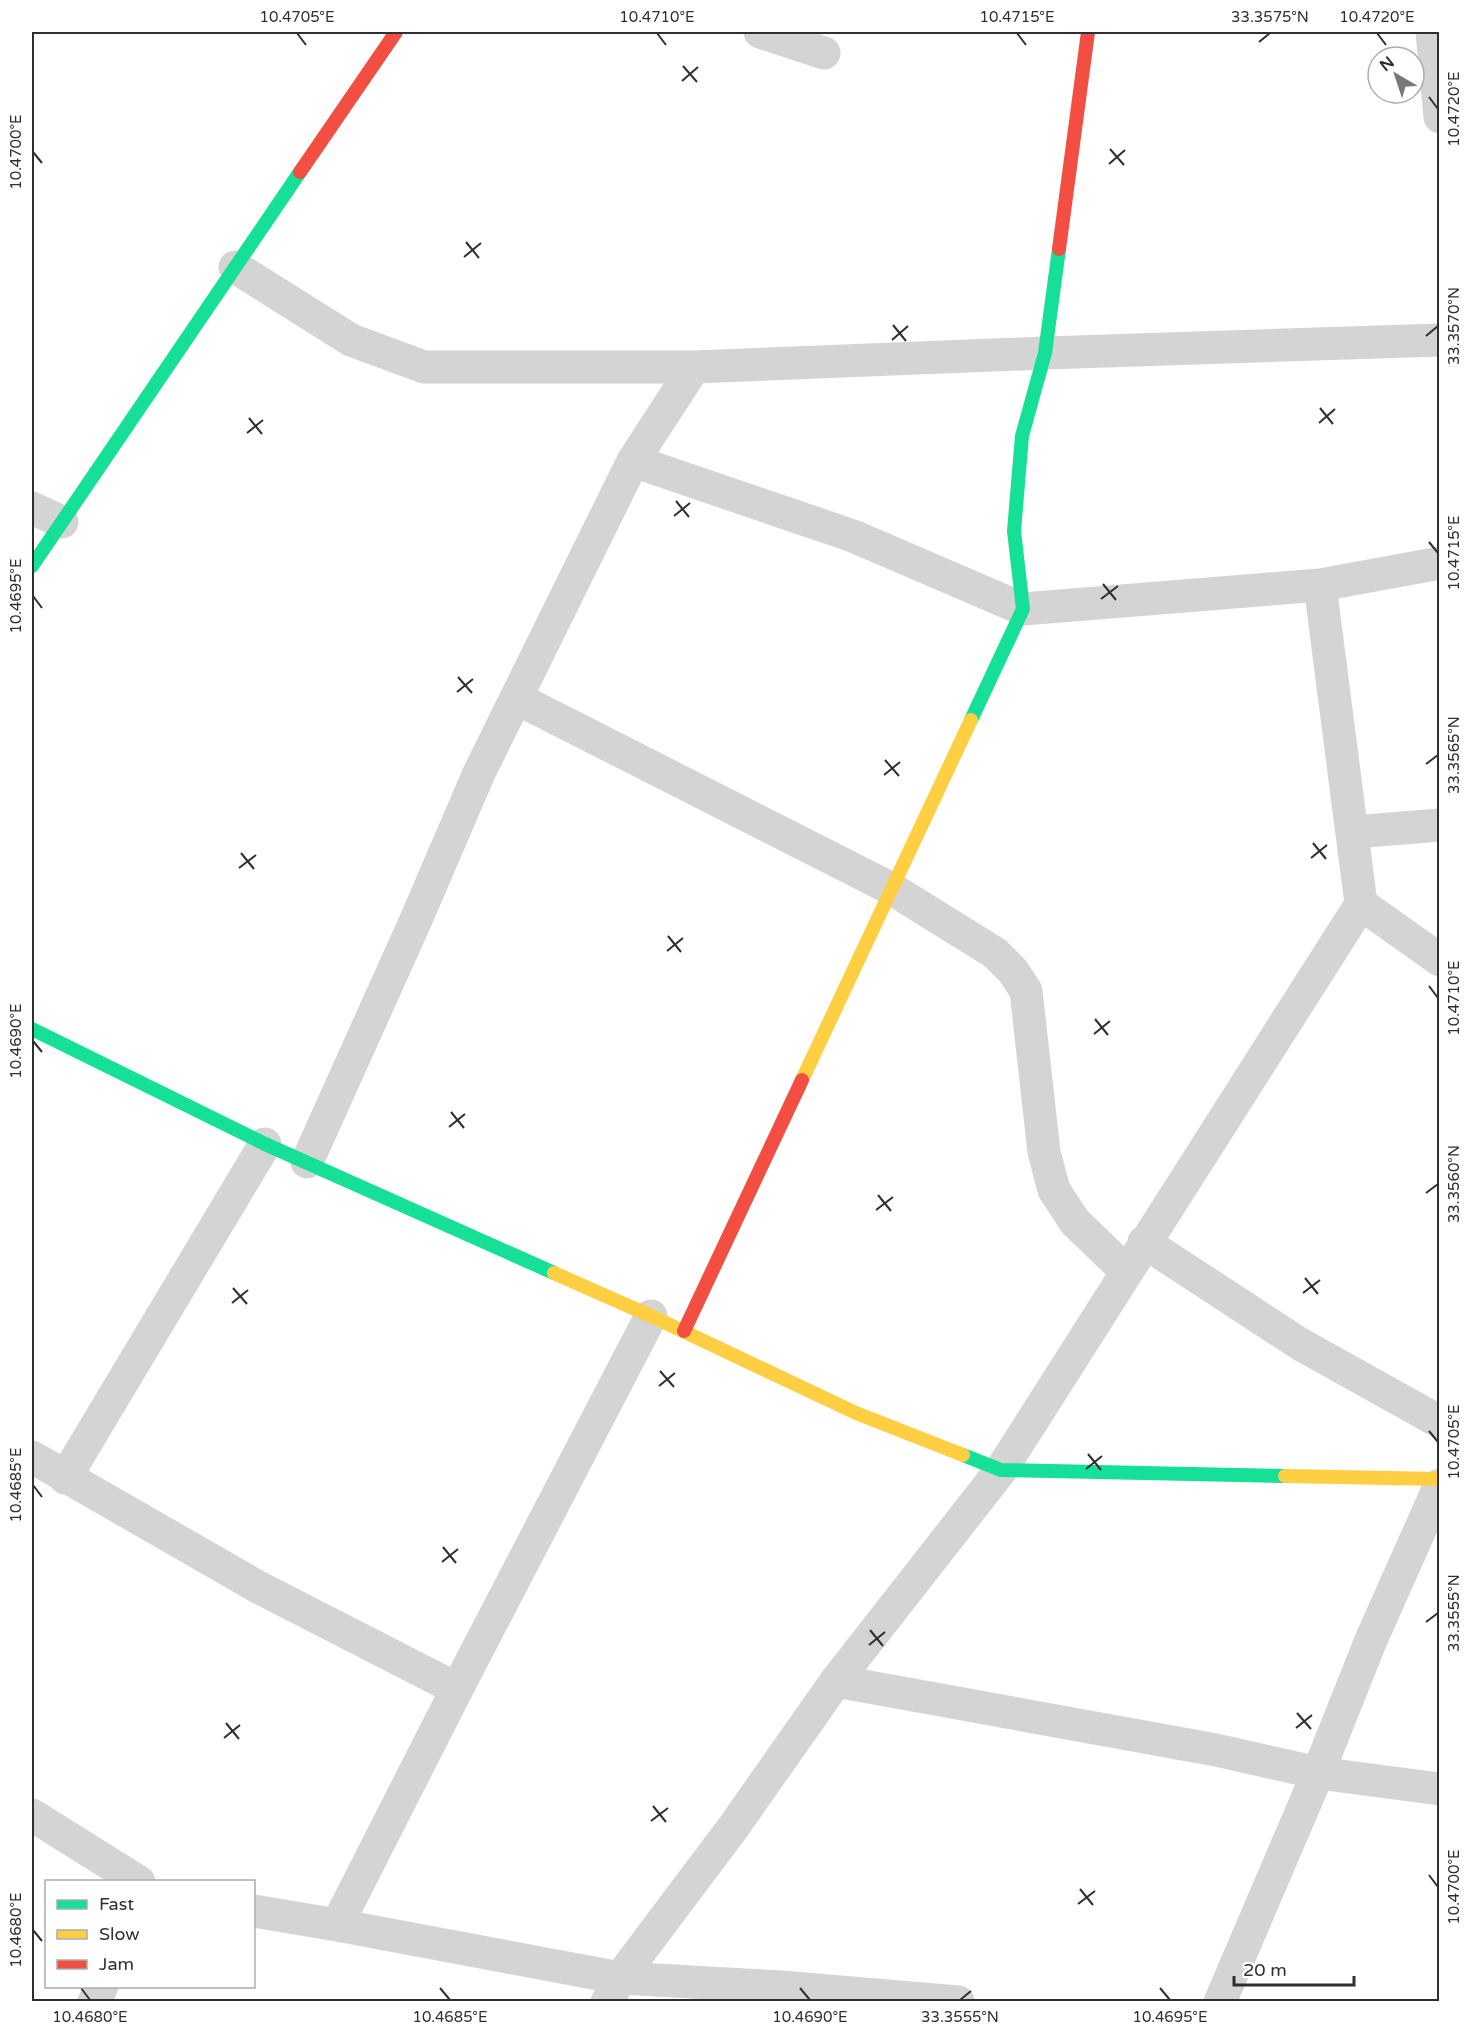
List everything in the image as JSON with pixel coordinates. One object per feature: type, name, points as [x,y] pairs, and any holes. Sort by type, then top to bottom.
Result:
[{"type":"street","points":[[32,566],[396,32]]},
{"type":"street","points":[[760,32],[824,53]]},
{"type":"street","points":[[684,1331],[1023,609],[1014,531],[1022,436],[1045,353],[1088,32]]},
{"type":"street","points":[[1432,32],[1440,117]]},
{"type":"street","points":[[235,267],[351,340],[424,367],[694,367],[1440,340]]},
{"type":"street","points":[[307,1162],[479,773],[633,461],[694,367]]},
{"type":"street","points":[[633,461],[853,536],[1023,609],[1320,585],[1440,563]]},
{"type":"street","points":[[32,508],[62,522]]},
{"type":"street","points":[[614,1990],[732,1829],[836,1681],[1001,1470],[1361,904],[1320,585]]},
{"type":"street","points":[[516,698],[892,889],[995,953],[1013,971],[1026,991],[1044,1152],[1054,1190],[1075,1222],[1126,1271]]},
{"type":"street","points":[[1353,832],[1440,825]]},
{"type":"street","points":[[1361,904],[1440,960]]},
{"type":"street","points":[[32,1029],[265,1144],[684,1331],[856,1413],[1001,1470],[1440,1479]]},
{"type":"street","points":[[65,1478],[265,1144]]},
{"type":"street","points":[[1144,1242],[1300,1344],[1440,1422]]},
{"type":"street","points":[[337,1925],[651,1316]]},
{"type":"street","points":[[32,1457],[258,1587],[457,1689]]},
{"type":"street","points":[[1220,2001],[1318,1773],[1371,1640],[1440,1485]]},
{"type":"street","points":[[836,1681],[1216,1750],[1318,1773],[1440,1789]]},
{"type":"street","points":[[32,1815],[137,1880]]},
{"type":"street","points":[[255,1911],[337,1925],[614,1990],[781,1987],[958,2001]]},
{"type":"traffic: fast","points":[[32,566],[300,172]]},
{"type":"traffic: fast","points":[[971,720],[1023,609],[1014,531],[1022,436],[1045,353],[1059,249]]},
{"type":"traffic: fast","points":[[32,1029],[265,1144],[554,1273]]},
{"type":"traffic: fast","points":[[963,1455],[1001,1470],[1285,1476]]},
{"type":"traffic: slow","points":[[802,1080],[971,720]]},
{"type":"traffic: slow","points":[[554,1273],[856,1413],[963,1455]]},
{"type":"traffic: slow","points":[[1285,1476],[1440,1479]]},
{"type":"traffic: jam","points":[[300,172],[396,32]]},
{"type":"traffic: jam","points":[[1059,249],[1088,32]]},
{"type":"traffic: jam","points":[[684,1331],[802,1080]]}]
